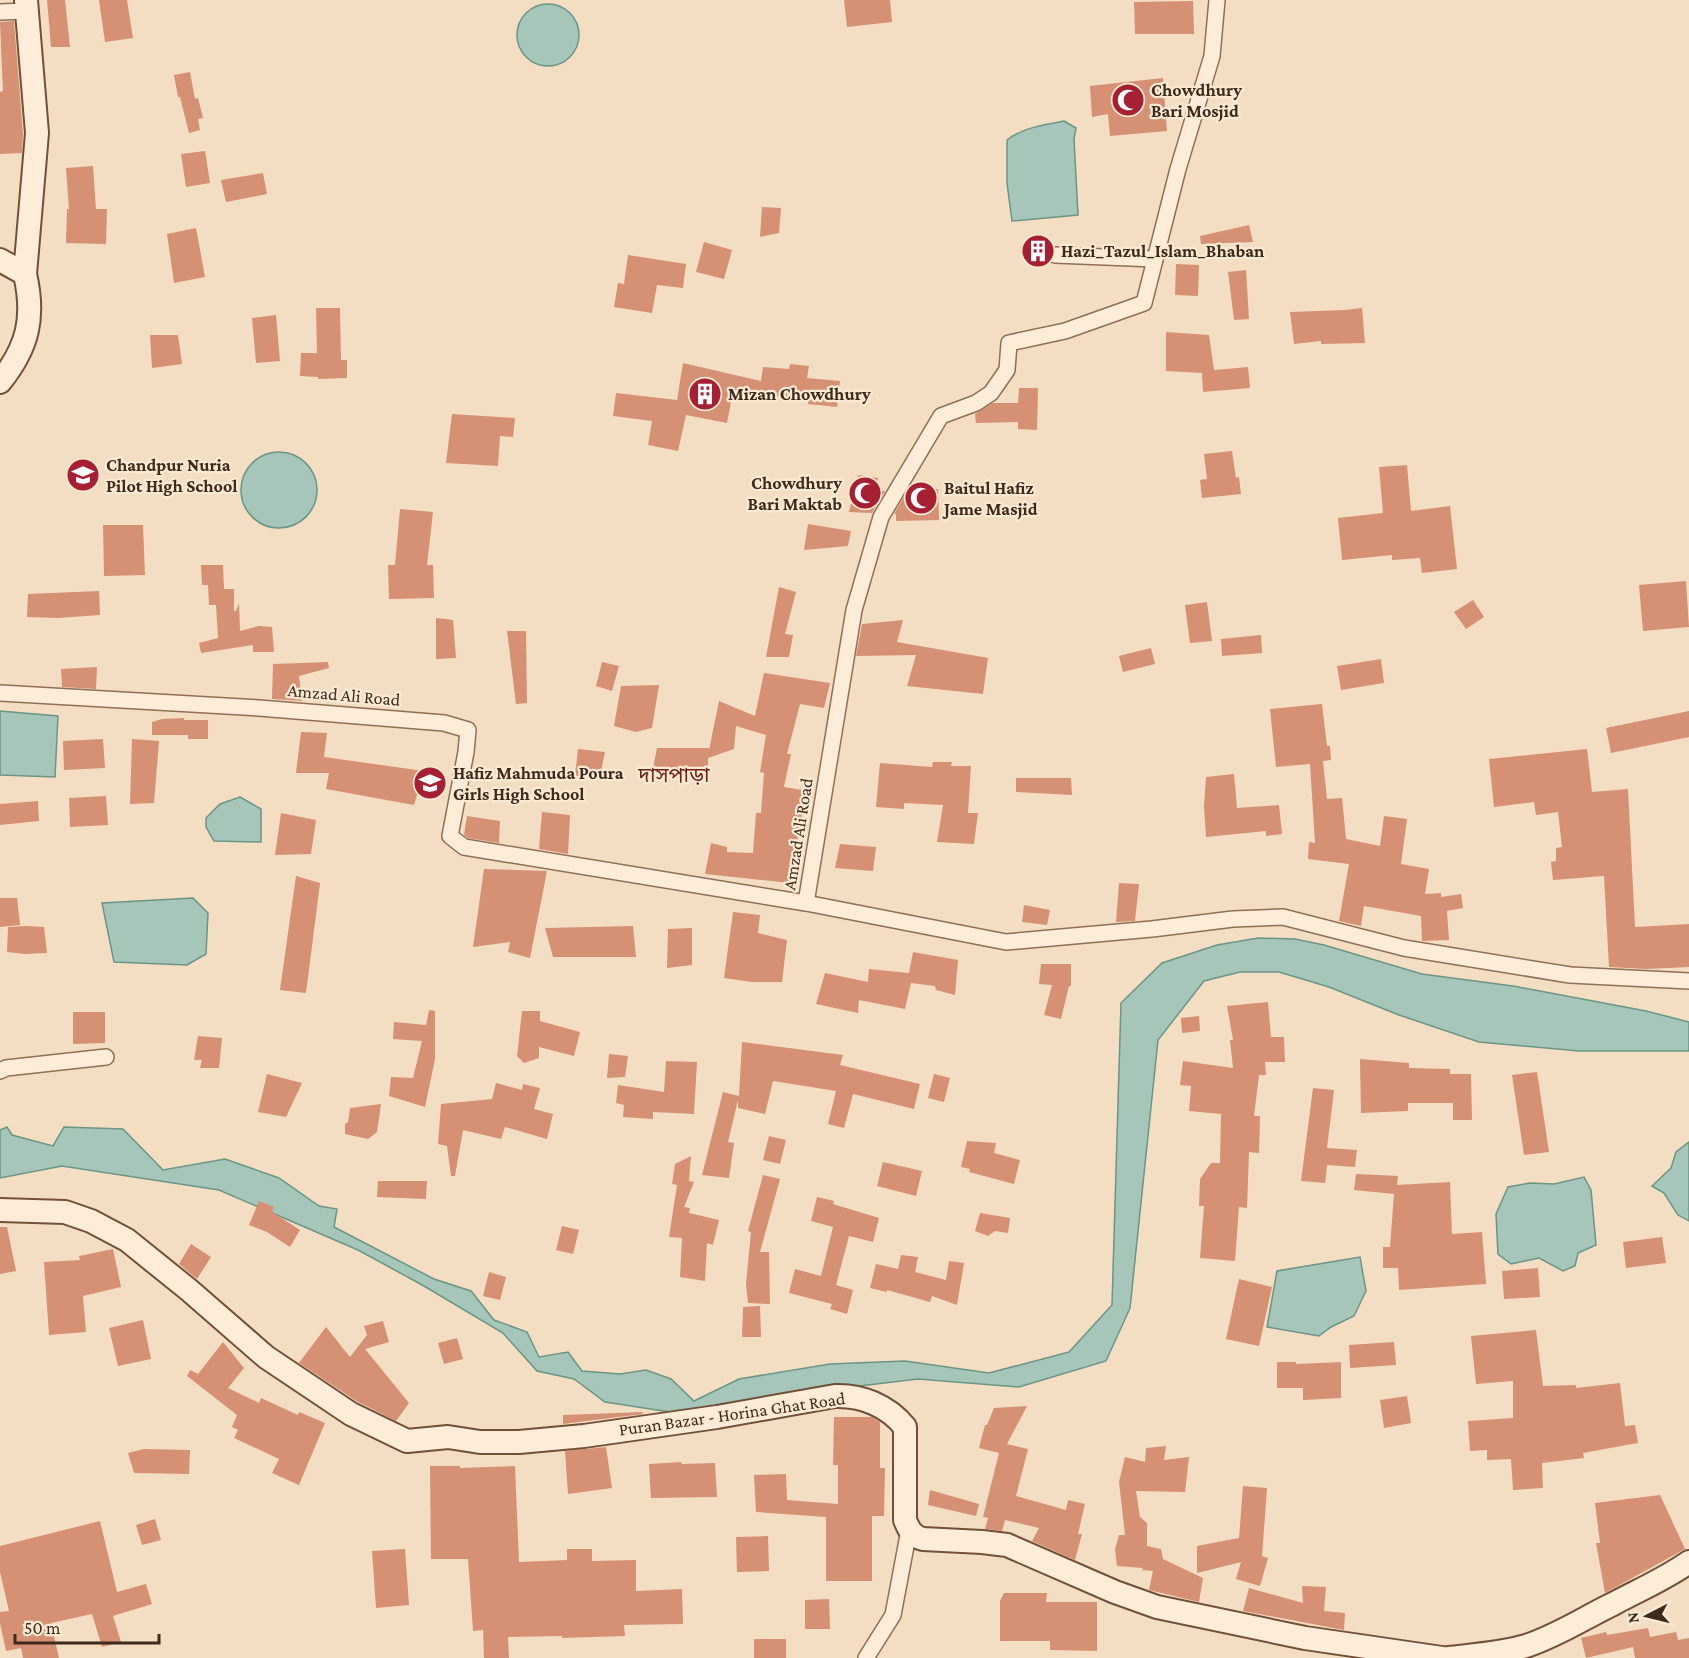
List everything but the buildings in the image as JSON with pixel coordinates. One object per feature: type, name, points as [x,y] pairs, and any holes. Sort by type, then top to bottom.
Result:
[{"type":"main road","points":[[0,382],[11,368],[25,342],[30,317],[30,296],[25,274],[37,133],[26,5]]},
{"type":"main road","points":[[0,260],[25,274]]},
{"type":"main road","name":"Puran Bazar - Horina Ghat Road","points":[[0,1209],[65,1212],[91,1221],[127,1240],[189,1290],[266,1358],[351,1414],[407,1441],[448,1437],[480,1442],[519,1442],[584,1436],[851,1395],[886,1408],[905,1426],[905,1520],[909,1530]]},
{"type":"main road","points":[[909,1530],[915,1537],[923,1539],[1006,1545],[1115,1592],[1157,1607],[1305,1638],[1442,1658]]},
{"type":"main road","points":[[1449,1658],[1525,1646],[1576,1625],[1667,1577],[1689,1562]]},
{"type":"street","name":"Amzad Ali Road","points":[[0,693],[259,708],[444,723],[468,730],[450,836],[464,847],[806,903],[854,610],[881,518],[941,416],[976,403],[991,393],[1007,370],[1009,343],[1065,331],[1144,303],[1178,169],[1212,56],[1217,0]]},
{"type":"street","points":[[0,12],[26,5]]},
{"type":"street","points":[[1055,255],[1155,259]]},
{"type":"street","points":[[806,903],[1006,942],[1233,919],[1283,917],[1404,948],[1570,975],[1689,981]]},
{"type":"street","points":[[0,1071],[6,1068],[106,1058]]},
{"type":"street","points":[[866,1658],[893,1615],[909,1530]]},
{"type":"shaded area","points":[[542,4],[554,4],[570,13],[577,23],[579,35],[577,47],[570,57],[554,66],[542,66],[531,61],[522,52],[517,41],[517,29],[522,18],[531,9]]},
{"type":"shaded area","points":[[1064,121],[1076,128],[1074,139],[1078,215],[1012,221],[1007,183],[1007,140],[1027,129]]},
{"type":"shaded area","points":[[279,452],[294,455],[306,463],[314,475],[317,490],[314,505],[306,517],[294,525],[279,528],[264,525],[252,517],[244,505],[241,490],[244,475],[252,463],[264,455]]},
{"type":"shaded area","points":[[0,711],[58,716],[55,777],[0,775]]},
{"type":"shaded area","points":[[240,797],[261,809],[261,842],[214,841],[206,827],[206,818],[220,804]]},
{"type":"shaded area","points":[[193,898],[208,913],[206,954],[187,965],[114,962],[102,903]]},
{"type":"shaded area","points":[[1258,938],[1295,939],[1324,945],[1422,974],[1513,986],[1646,1011],[1689,1022],[1689,1051],[1579,1051],[1479,1042],[1399,1015],[1329,987],[1279,972],[1240,972],[1204,981],[1158,1040],[1130,1308],[1106,1361],[1019,1387],[918,1379],[826,1390],[696,1416],[605,1402],[574,1379],[537,1371],[503,1333],[424,1286],[358,1250],[219,1190],[62,1166],[0,1178],[0,1130],[7,1127],[12,1135],[53,1146],[64,1127],[123,1129],[163,1170],[225,1159],[279,1178],[319,1206],[337,1209],[334,1227],[434,1279],[471,1291],[494,1320],[527,1332],[539,1357],[568,1352],[582,1371],[620,1374],[646,1370],[671,1379],[694,1401],[739,1379],[830,1364],[905,1361],[989,1373],[1069,1352],[1112,1305],[1121,1003],[1162,963],[1217,945]]},
{"type":"shaded area","points":[[1689,1142],[1689,1221],[1678,1215],[1664,1193],[1652,1186],[1671,1168],[1676,1152]]},
{"type":"shaded area","points":[[1584,1177],[1591,1190],[1596,1245],[1578,1253],[1575,1266],[1563,1271],[1539,1258],[1511,1264],[1498,1254],[1496,1214],[1508,1187],[1530,1183],[1554,1184]]},
{"type":"shaded area","points":[[1360,1257],[1366,1291],[1354,1316],[1331,1327],[1319,1336],[1267,1327],[1277,1271]]},
{"type":"place","name":"Chowdhury Bari Mosjid","points":[[1128,100]]},
{"type":"place","name":"Hazi_Tazul_Islam_Bhaban","points":[[1038,251]]},
{"type":"place","name":"Mizan Chowdhury","points":[[705,394]]},
{"type":"place","name":"Chandpur Nuria Pilot High School","points":[[83,475]]},
{"type":"place","name":"Chowdhury Bari Maktab","points":[[865,493]]},
{"type":"place","name":"Baitul Hafiz Jame Masjid","points":[[921,498]]},
{"type":"place","name":"Hafiz Mahmuda Poura Girls High School","points":[[430,783]]},
{"type":"district","name":"দাসপাড়া","points":[[674,775]]}]
